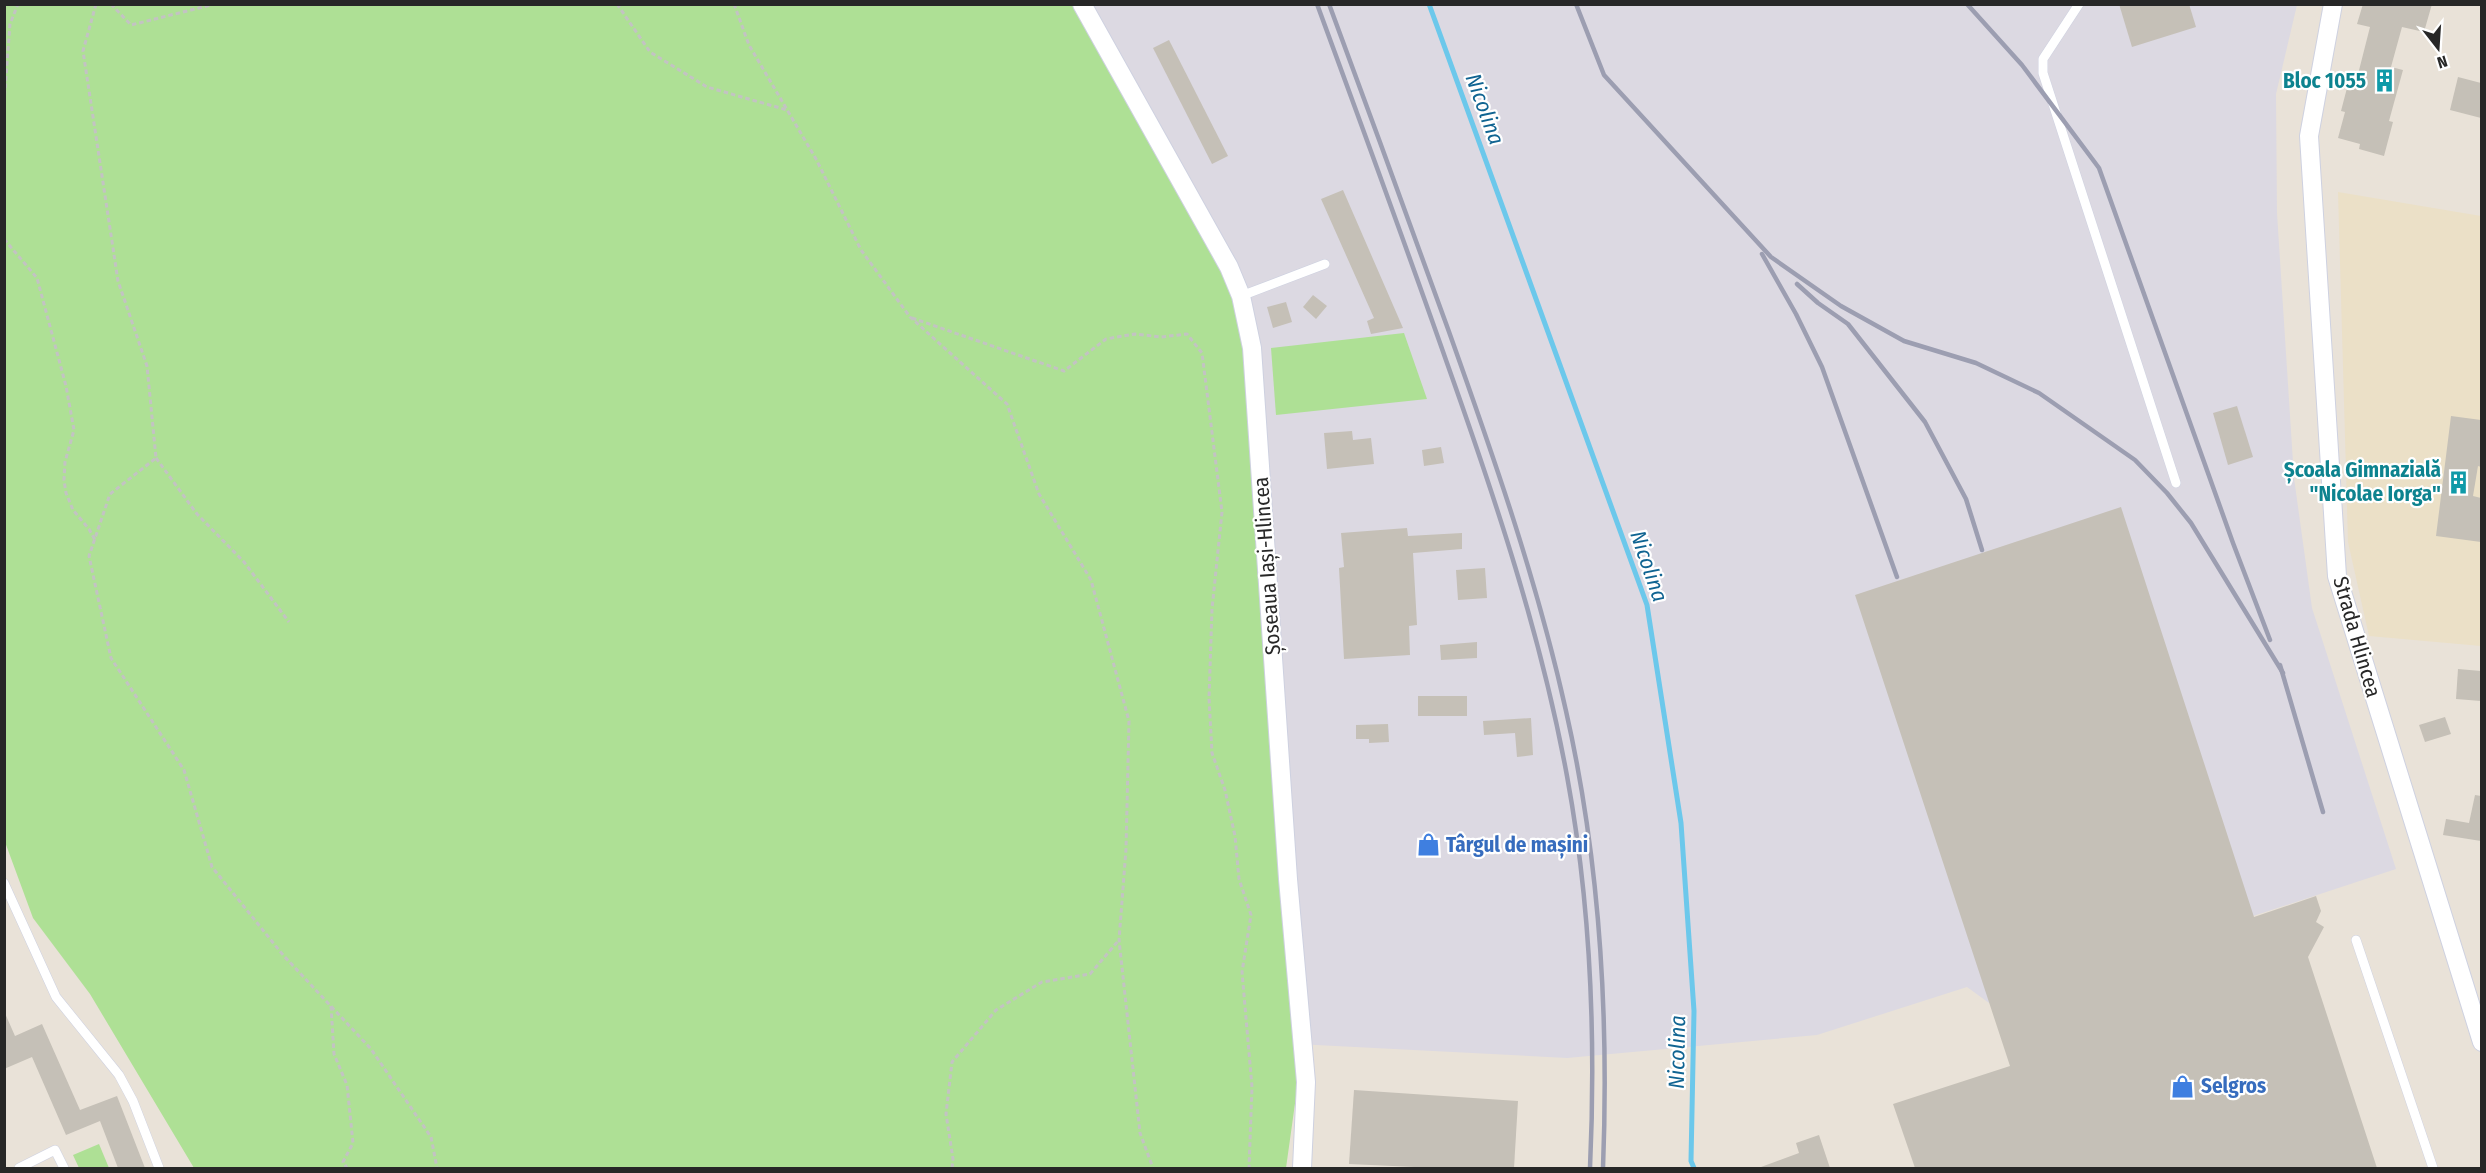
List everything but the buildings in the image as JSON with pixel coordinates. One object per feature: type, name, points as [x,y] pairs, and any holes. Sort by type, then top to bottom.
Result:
[{"type":"street","name":"Șoseaua Iași-Hlincea","points":[[1082,4],[1229,267],[1241,296],[1252,348],[1288,879],[1306,1082],[1302,1168]]},
{"type":"street","name":"Strada Hlincea","points":[[2333,4],[2309,136],[2337,576],[2481,1042]]},
{"type":"lane","points":[[2079,4],[2043,59],[2043,73],[2176,483]]},
{"type":"lane","points":[[1241,296],[1325,264]]},
{"type":"lane","points":[[4,883],[56,997],[119,1075],[133,1101],[159,1168]]},
{"type":"lane","points":[[2356,940],[2433,1168]]},
{"type":"lane","points":[[19,1168],[56,1150],[64,1168]]},
{"type":"path","points":[[4,103],[10,24],[18,4]]},
{"type":"path","points":[[96,4],[83,51],[117,281],[147,366],[156,458],[197,514],[244,562],[289,622]]},
{"type":"path","points":[[111,4],[131,25],[215,4]]},
{"type":"path","points":[[617,4],[650,52],[707,87],[787,110]]},
{"type":"path","points":[[734,4],[749,45],[816,159],[861,250],[910,317],[1007,404],[1039,494],[1091,580],[1129,721],[1126,849],[1119,940],[1140,1133],[1153,1168]]},
{"type":"path","points":[[4,239],[37,278],[51,327],[74,430],[64,471],[66,494],[73,510],[95,540]]},
{"type":"path","points":[[910,317],[1064,371],[1106,339],[1135,334],[1161,337],[1186,334],[1202,353],[1222,512],[1212,609],[1209,698],[1212,753],[1235,836],[1239,879],[1251,915],[1242,972],[1252,1087],[1249,1168]]},
{"type":"path","points":[[156,458],[110,494],[89,556],[111,658],[184,770],[212,867],[283,955],[371,1049],[430,1137],[437,1168]]},
{"type":"path","points":[[952,1168],[953,1159],[946,1114],[952,1062],[996,1010],[1042,982],[1090,974],[1119,940]]},
{"type":"path","points":[[331,1006],[334,1054],[347,1085],[353,1143],[343,1162],[347,1168]]},
{"type":"shaded area","points":[[1075,5],[2297,5],[2276,94],[2277,213],[2294,478],[2312,608],[2396,869],[1989,1003],[1967,987],[1817,1035],[1567,1058],[1297,1044]]},
{"type":"shaded area","points":[[2338,192],[2481,216],[2481,646],[2369,636],[2348,542]]},
{"type":"green space","points":[[5,5],[1075,5],[1244,305],[1298,1082],[1286,1168],[194,1168],[90,994],[33,918],[5,842]]},
{"type":"green space","points":[[1404,333],[1427,399],[1276,415],[1271,348]]},
{"type":"green space","points":[[99,1144],[109,1168],[79,1168],[73,1155]]},
{"type":"waterway","name":"Nicolina","points":[[1429,4],[1647,605],[1681,823],[1694,1011],[1691,1161],[1694,1168]]},
{"type":"railway","points":[[1317,4],[1482,465],[1515,567],[1544,671],[1567,776],[1582,874],[1592,1021],[1590,1168]]},
{"type":"railway","points":[[1329,4],[1448,329],[1497,471],[1542,614],[1566,711],[1587,824],[1600,938],[1605,1053],[1603,1168]]},
{"type":"railway","points":[[1576,4],[1604,75],[1771,257],[1841,306],[1904,341],[1976,363],[2039,393],[2135,460],[2167,493],[2191,523],[2283,673]]},
{"type":"railway","points":[[1967,4],[2022,65],[2099,168],[2270,640]]},
{"type":"railway","points":[[1762,254],[1796,314],[1822,367],[1897,577]]},
{"type":"railway","points":[[1797,284],[1818,303],[1848,324],[1925,422],[1966,499],[1982,550]]},
{"type":"railway","points":[[2280,665],[2323,812]]},
{"type":"place","name":"Bloc 1055","points":[[2384,81]]},
{"type":"place","name":"Școala Gimnazială \"Nicolae Iorga\"","points":[[2459,482]]},
{"type":"place","name":"Târgul de mașini","points":[[1428,845]]},
{"type":"place","name":"Selgros","points":[[2183,1086]]}]
